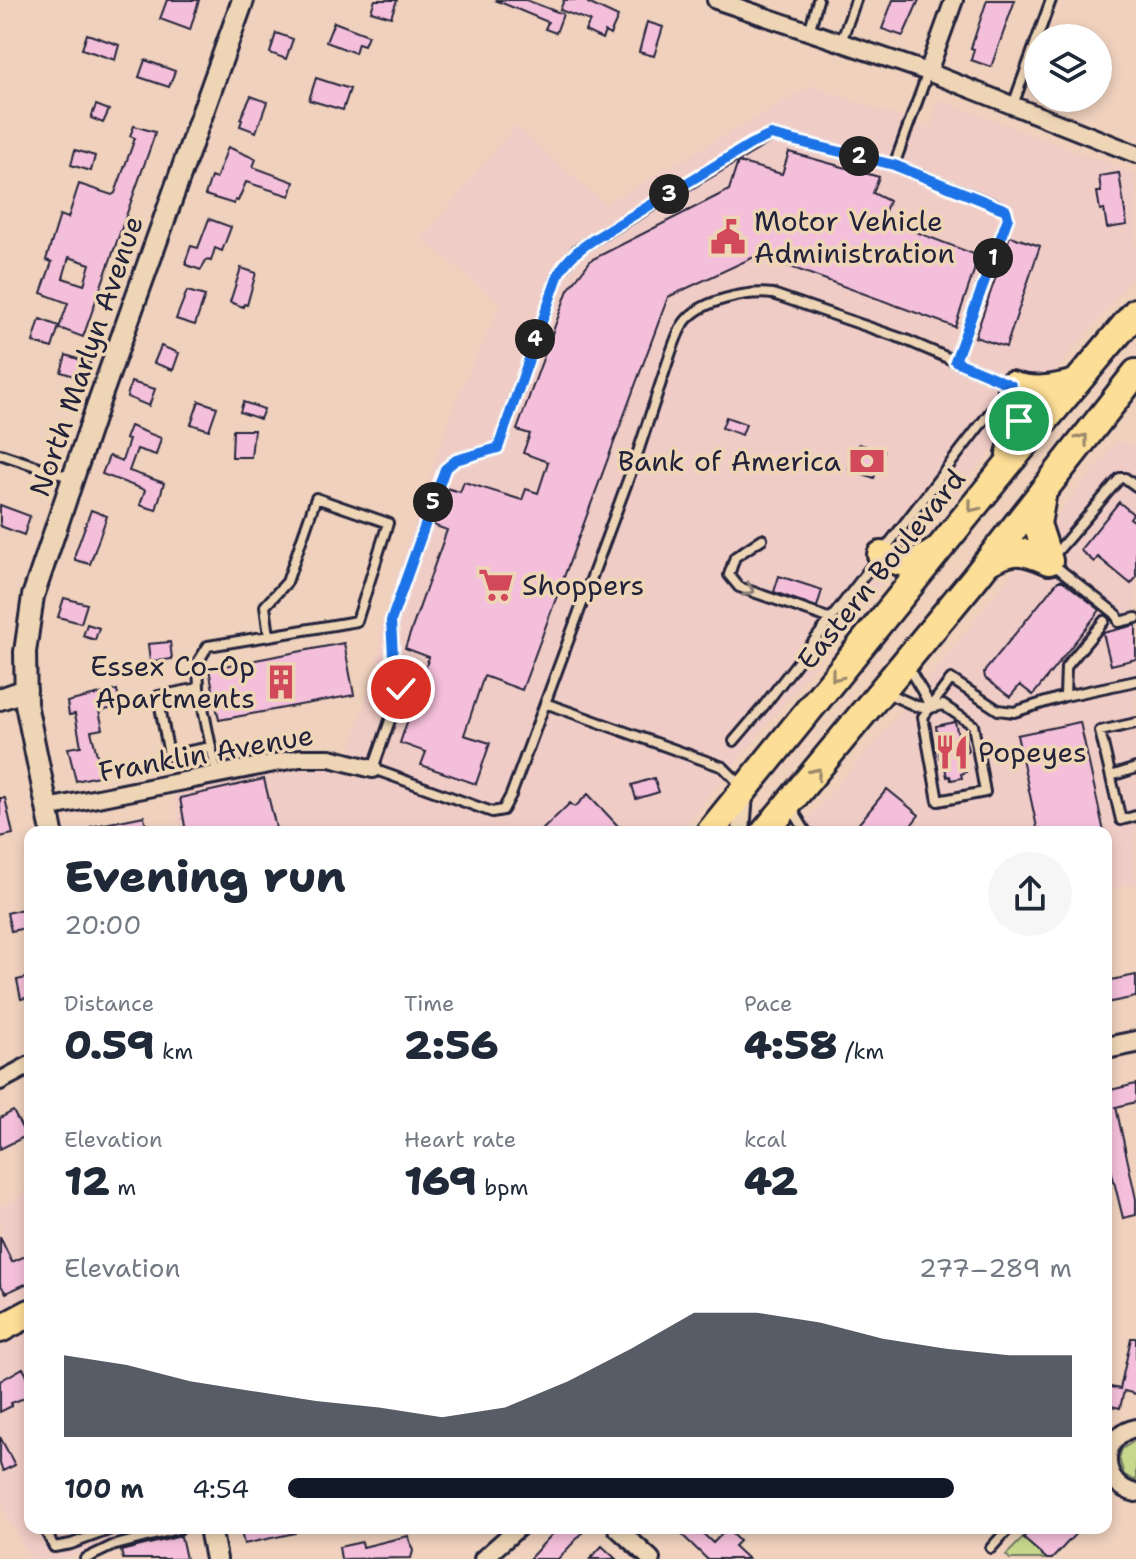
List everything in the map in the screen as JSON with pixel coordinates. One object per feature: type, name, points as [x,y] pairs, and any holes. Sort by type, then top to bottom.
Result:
[{"type":"main road","name":"Eastern Boulevard","points":[[715,826],[1008,464],[1136,312]]},
{"type":"main road","points":[[1011,385],[1045,390],[1076,383]]},
{"type":"main road","points":[[1008,464],[1019,421],[1018,401],[1011,385]]},
{"type":"main road","points":[[770,826],[882,692],[1044,488],[1130,389]]},
{"type":"main road","points":[[1044,488],[1037,524],[1049,561]]},
{"type":"main road","points":[[881,555],[908,564],[923,561],[938,550]]},
{"type":"main road","points":[[986,563],[1005,552],[1017,550],[1049,561]]},
{"type":"main road","points":[[0,1329],[24,1316]]},
{"type":"main road","points":[[0,1348],[24,1336]]},
{"type":"street","name":"North Marlyn Avenue","points":[[51,826],[27,718],[25,652],[33,596],[243,0]]},
{"type":"street","points":[[716,0],[928,72],[1136,154]]},
{"type":"street","points":[[928,72],[954,0]]},
{"type":"street","points":[[0,699],[26,690]]},
{"type":"street","name":"Franklin Avenue","points":[[47,808],[300,758],[330,758],[373,769]]},
{"type":"street","points":[[742,826],[745,788]]},
{"type":"street","points":[[1112,1047],[1136,1042]]},
{"type":"street","points":[[0,1081],[24,1068]]},
{"type":"street","points":[[1112,1445],[1121,1433],[1136,1428]]},
{"type":"street","points":[[1112,1477],[1123,1489],[1136,1493]]},
{"type":"street","points":[[211,1534],[216,1559]]},
{"type":"street","points":[[483,1559],[511,1534]]},
{"type":"street","points":[[624,1534],[651,1559]]},
{"type":"lane","points":[[809,32],[818,0]]},
{"type":"lane","points":[[841,43],[856,0]]},
{"type":"lane","points":[[1012,105],[1051,0]]},
{"type":"lane","points":[[894,165],[928,72]]},
{"type":"lane","points":[[734,741],[1011,385],[955,361],[906,340],[773,294],[732,296],[690,315],[679,331],[671,352],[635,461],[503,810],[492,812],[373,769],[401,689],[403,667],[393,655],[391,621],[445,469],[456,460],[498,448],[559,273],[566,261],[589,242],[771,135],[894,165],[1006,210],[1008,218],[955,361]]},
{"type":"lane","points":[[0,454],[73,479]]},
{"type":"lane","points":[[1136,486],[1120,478],[1049,561],[1116,614],[1119,622],[1136,618]]},
{"type":"lane","points":[[217,774],[199,688],[198,662],[208,646],[269,636],[357,621],[388,523],[316,498],[287,582],[265,606],[269,636]]},
{"type":"lane","points":[[762,539],[735,557],[729,575],[733,582],[739,587],[831,619]]},
{"type":"lane","points":[[1065,696],[1066,667],[1104,621]]},
{"type":"lane","points":[[906,662],[917,687],[926,693],[930,708]]},
{"type":"lane","points":[[882,692],[916,706],[930,708],[943,705],[973,725],[985,792],[938,801],[923,717],[930,708],[951,679],[998,710],[1014,712],[1065,696],[1136,681]]},
{"type":"lane","points":[[199,688],[158,696],[169,755],[211,747]]},
{"type":"lane","points":[[545,703],[723,767],[745,788]]},
{"type":"lane","points":[[1136,723],[1100,731],[1121,820],[1136,816]]},
{"type":"lane","points":[[1111,776],[1136,768]]},
{"type":"lane","points":[[789,805],[802,826]]},
{"type":"lane","points":[[47,1534],[54,1547],[98,1534]]},
{"type":"lane","points":[[71,1534],[77,1542]]},
{"type":"lane","points":[[85,1559],[112,1546],[158,1534]]},
{"type":"lane","points":[[991,1548],[1004,1534]]},
{"type":"shaded area","points":[[811,86],[931,128],[938,99],[1136,174],[1136,273],[684,826],[179,826],[174,793],[274,770],[320,766],[345,768],[380,651],[380,626],[455,402],[501,304],[422,239],[515,126],[605,204]]},
{"type":"shaded area","points":[[1115,442],[1136,445],[1136,884],[1112,889],[1112,826],[803,826],[928,680]]},
{"type":"shaded area","points":[[24,1194],[24,1534],[144,1534],[59,1559],[30,1559],[0,1502],[0,1207]]},
{"type":"green space","points":[[1136,1440],[1136,1481],[1124,1475],[1119,1458],[1122,1449]]},
{"type":"green space","points":[[1023,1538],[1047,1559],[1010,1559],[1006,1555]]},
{"type":"building","points":[[167,0],[199,0],[190,30],[160,19]]},
{"type":"building","points":[[375,0],[397,0],[391,17],[371,11]]},
{"type":"building","points":[[495,0],[526,0],[563,14],[556,33],[545,29],[548,22]]},
{"type":"building","points":[[564,0],[589,0],[588,3],[618,17],[610,35],[605,32],[602,39],[585,31],[590,21],[560,10]]},
{"type":"building","points":[[893,0],[919,0],[903,36],[882,29]]},
{"type":"building","points":[[987,0],[1015,0],[991,67],[971,60],[974,49],[971,48]]},
{"type":"building","points":[[334,22],[368,35],[364,45],[358,43],[355,53],[326,42]]},
{"type":"building","points":[[647,22],[663,27],[654,56],[639,52]]},
{"type":"building","points":[[276,33],[293,39],[286,59],[270,53]]},
{"type":"building","points":[[87,34],[119,45],[115,60],[82,49]]},
{"type":"building","points":[[145,60],[175,71],[169,87],[139,77]]},
{"type":"building","points":[[316,78],[350,89],[343,110],[309,100]]},
{"type":"building","points":[[251,96],[267,102],[256,132],[240,126],[240,119]]},
{"type":"building","points":[[96,105],[109,110],[103,123],[91,118]]},
{"type":"building","points":[[134,126],[155,132],[83,337],[59,328],[68,303],[41,293],[52,262],[46,260],[60,215],[68,218],[79,184],[112,195],[115,193],[135,138],[130,136]],"holes":[[[69,257],[90,264],[84,285],[63,278]]]},
{"type":"building","points":[[228,147],[256,159],[253,167],[294,182],[290,196],[246,182],[234,204],[205,195],[211,177],[216,179]]},
{"type":"building","points":[[75,150],[95,156],[91,171],[71,165]]},
{"type":"building","points":[[789,152],[879,177],[873,193],[889,201],[882,219],[979,256],[955,327],[758,255],[668,297],[522,690],[484,676],[464,735],[490,743],[476,784],[421,765],[426,752],[400,743],[429,657],[405,648],[447,530],[433,525],[446,488],[460,492],[464,482],[522,500],[526,489],[538,493],[548,462],[523,453],[530,434],[517,430],[568,290],[591,260],[729,190],[738,162],[782,174]]},
{"type":"building","points":[[1119,173],[1127,225],[1107,228],[1097,192],[1101,192],[1099,176]]},
{"type":"building","points":[[209,219],[231,227],[222,251],[215,248],[211,261],[206,260],[201,270],[186,265],[186,260],[191,246],[198,248]]},
{"type":"building","points":[[1010,236],[1040,246],[1006,347],[975,337]]},
{"type":"building","points":[[241,268],[256,273],[247,305],[243,307],[230,302]]},
{"type":"building","points":[[187,291],[205,296],[195,325],[176,319]]},
{"type":"building","points":[[40,319],[59,326],[52,348],[33,342]]},
{"type":"building","points":[[161,346],[179,353],[173,370],[154,363]]},
{"type":"building","points":[[66,355],[90,363],[84,379],[61,372]]},
{"type":"building","points":[[131,382],[155,389],[149,406],[127,397]]},
{"type":"building","points":[[199,401],[217,407],[209,430],[191,424]]},
{"type":"building","points":[[243,402],[264,409],[260,419],[240,412]]},
{"type":"building","points":[[726,417],[746,424],[742,435],[722,428]]},
{"type":"building","points":[[130,426],[161,438],[156,455],[137,449],[129,471],[164,483],[156,510],[140,505],[145,490],[102,474],[109,456],[122,461]]},
{"type":"building","points":[[233,430],[254,430],[251,457],[232,457]]},
{"type":"building","name":"Bank of America","points":[[859,444],[884,452],[874,478],[849,469]]},
{"type":"building","points":[[1119,502],[1133,514],[1130,518],[1136,523],[1136,578],[1131,584],[1098,557],[1094,562],[1080,550]]},
{"type":"building","points":[[0,505],[30,516],[24,535],[0,526]]},
{"type":"building","points":[[91,510],[107,516],[90,564],[75,560],[75,554]]},
{"type":"building","points":[[779,576],[822,590],[817,607],[774,592]]},
{"type":"building","points":[[1058,581],[1063,581],[1100,610],[1033,695],[1020,685],[1010,697],[985,678],[984,672]]},
{"type":"building","points":[[64,598],[87,604],[81,623],[58,617]]},
{"type":"building","points":[[87,624],[99,628],[95,640],[83,636]]},
{"type":"building","points":[[1136,625],[1136,659],[1111,665],[1103,633]]},
{"type":"building","points":[[170,642],[172,659],[150,662],[148,644]]},
{"type":"building","name":"Essex Co-Op Apartments","points":[[344,643],[354,695],[219,720],[209,669]]},
{"type":"building","points":[[117,690],[120,707],[99,711],[103,729],[91,731],[102,775],[76,781],[68,748],[81,746],[75,714],[69,715],[67,702]]},
{"type":"building","name":"Popeyes","points":[[955,722],[958,735],[964,734],[968,750],[963,754],[966,772],[961,774],[962,778],[951,780],[950,776],[947,777],[943,757],[940,758],[936,726]]},
{"type":"building","points":[[1080,722],[1103,826],[1037,826],[1017,735]]},
{"type":"building","points":[[654,778],[659,792],[636,799],[632,785]]},
{"type":"building","points":[[264,779],[276,826],[185,826],[180,798]]},
{"type":"building","points":[[887,789],[919,815],[911,826],[857,826]]},
{"type":"building","points":[[588,794],[618,826],[546,826],[570,803],[575,807]]},
{"type":"building","points":[[0,798],[5,798],[13,834],[0,837]]},
{"type":"building","points":[[144,816],[146,826],[95,826]]},
{"type":"building","points":[[24,909],[24,928],[11,931],[7,913]]},
{"type":"building","points":[[1136,975],[1136,997],[1112,1002],[1112,980]]},
{"type":"building","points":[[24,978],[24,998],[21,999],[17,980]]},
{"type":"building","points":[[1136,1084],[1136,1102],[1116,1107],[1136,1199],[1136,1215],[1123,1218],[1112,1173],[1112,1090]]},
{"type":"building","points":[[13,1111],[24,1137],[0,1149],[0,1118]]},
{"type":"building","points":[[0,1237],[12,1262],[24,1257],[24,1285],[6,1293],[0,1284]]},
{"type":"building","points":[[1131,1338],[1136,1338],[1136,1394],[1124,1391],[1120,1408],[1112,1406],[1112,1387],[1120,1389]]},
{"type":"building","points":[[23,1368],[24,1398],[0,1412],[0,1381]]},
{"type":"building","points":[[0,1437],[15,1465],[3,1471],[0,1464]]},
{"type":"building","points":[[242,1534],[290,1534],[244,1544]]},
{"type":"building","points":[[552,1534],[581,1534],[558,1559],[529,1559]]},
{"type":"building","points":[[681,1534],[703,1534],[713,1543],[722,1534],[732,1534],[739,1541],[734,1546],[748,1559],[707,1559]]},
{"type":"building","points":[[1027,1534],[1075,1534],[1052,1559],[1047,1559],[1023,1538]]},
{"type":"building","points":[[181,1536],[186,1559],[123,1559],[121,1551]]},
{"type":"building","points":[[408,1536],[413,1551],[411,1558],[341,1559],[339,1547],[362,1542],[363,1547]]},
{"type":"building","points":[[602,1546],[616,1559],[590,1559]]},
{"type":"place","name":"Motor Vehicle Administration","points":[[728,237]]},
{"type":"place","name":"Bank of America","points":[[867,461]]},
{"type":"place","name":"Shoppers","points":[[496,585]]},
{"type":"place","name":"Essex Co-Op Apartments","points":[[281,682]]},
{"type":"place","name":"Popeyes","points":[[952,752]]},
{"type":"route","points":[[401,689],[403,667],[393,655],[391,621],[445,469],[456,460],[498,448],[559,273],[566,261],[601,235],[771,135],[894,165],[1006,210],[1008,218],[955,361],[1011,385],[1018,401],[1019,421]]}]
